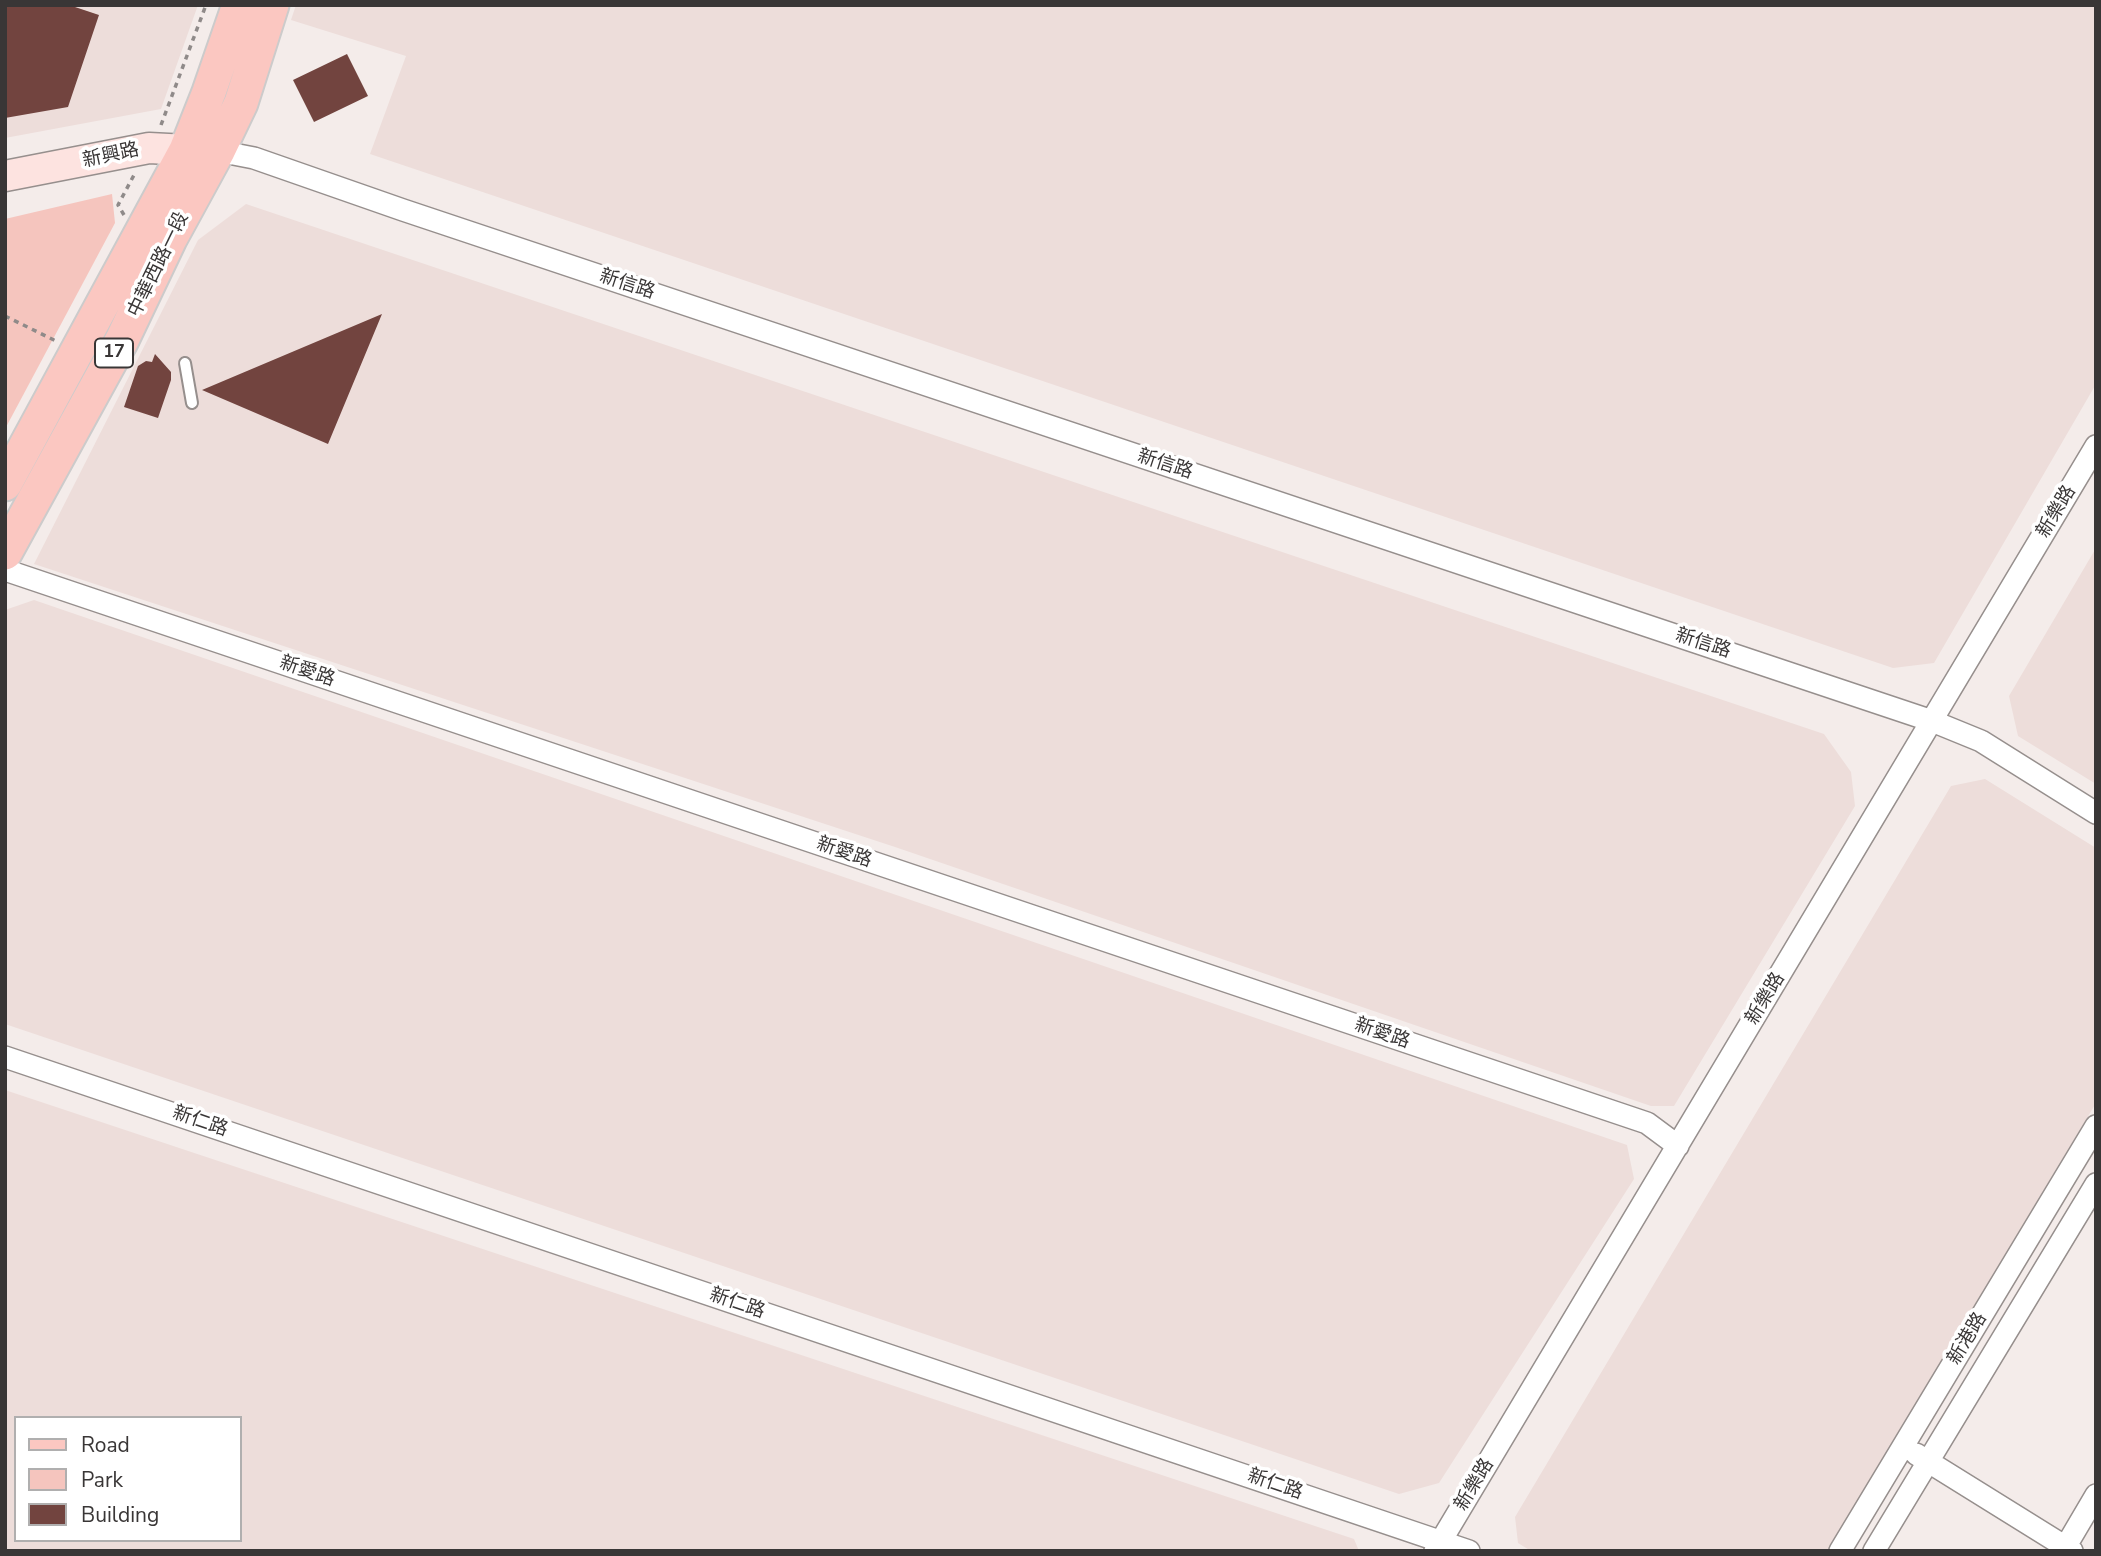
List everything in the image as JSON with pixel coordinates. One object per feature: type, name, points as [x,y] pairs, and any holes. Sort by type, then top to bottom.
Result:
[{"type":"main road","name":"中華西路一段","points":[[5,553],[122,340],[170,239],[202,151],[209,92],[239,5]]},
{"type":"main road","name":"中華西路一段","points":[[5,484],[202,151],[241,103],[272,5]]},
{"type":"street","name":"新興路","points":[[5,176],[149,148],[202,151]]},
{"type":"street","name":"新信路","points":[[202,151],[254,158],[1932,721],[1980,741],[2096,813]]},
{"type":"street","name":"新樂路","points":[[1438,1546],[2096,446]]},
{"type":"street","name":"新愛路","points":[[5,570],[1647,1123],[1678,1146]]},
{"type":"street","name":"新仁路","points":[[5,1057],[1438,1546],[1469,1551]]},
{"type":"street","name":"新港路","points":[[1840,1551],[2096,1126]]},
{"type":"street","name":"新港路","points":[[1874,1551],[2096,1184]]},
{"type":"street","points":[[1903,1446],[2067,1549],[2096,1495]]},
{"type":"lane","points":[[185,363],[192,403]]},
{"type":"path","points":[[166,116],[206,5]]},
{"type":"path","points":[[5,316],[61,343]]},
{"type":"shaded area","points":[[5,5],[198,5],[161,109],[5,138]]},
{"type":"shaded area","points":[[296,5],[2096,5],[2096,384],[1934,663],[1893,668],[370,154],[406,56],[291,20]]},
{"type":"shaded area","points":[[246,204],[1824,734],[1851,772],[1855,806],[1674,1106],[1651,1106],[895,847],[34,564],[198,240]]},
{"type":"shaded area","points":[[2096,548],[2096,784],[2018,736],[2009,696]]},
{"type":"shaded area","points":[[34,600],[1627,1145],[1634,1179],[1439,1483],[1399,1494],[5,1024],[5,610]]},
{"type":"shaded area","points":[[1985,779],[2096,848],[2096,1103],[1827,1551],[1531,1551],[1518,1543],[1515,1517],[1951,786]]},
{"type":"shaded area","points":[[5,1090],[1354,1539],[1359,1551],[5,1551]]},
{"type":"green space","points":[[112,194],[115,223],[5,429],[5,219]]},
{"type":"building","points":[[5,5],[69,5],[99,15],[68,107],[5,118]]},
{"type":"building","points":[[347,54],[368,96],[314,122],[293,80]]},
{"type":"building","points":[[382,314],[328,444],[202,390]]},
{"type":"building","points":[[155,354],[171,372],[171,380],[158,418],[124,407],[138,366],[146,361],[152,362]]}]
